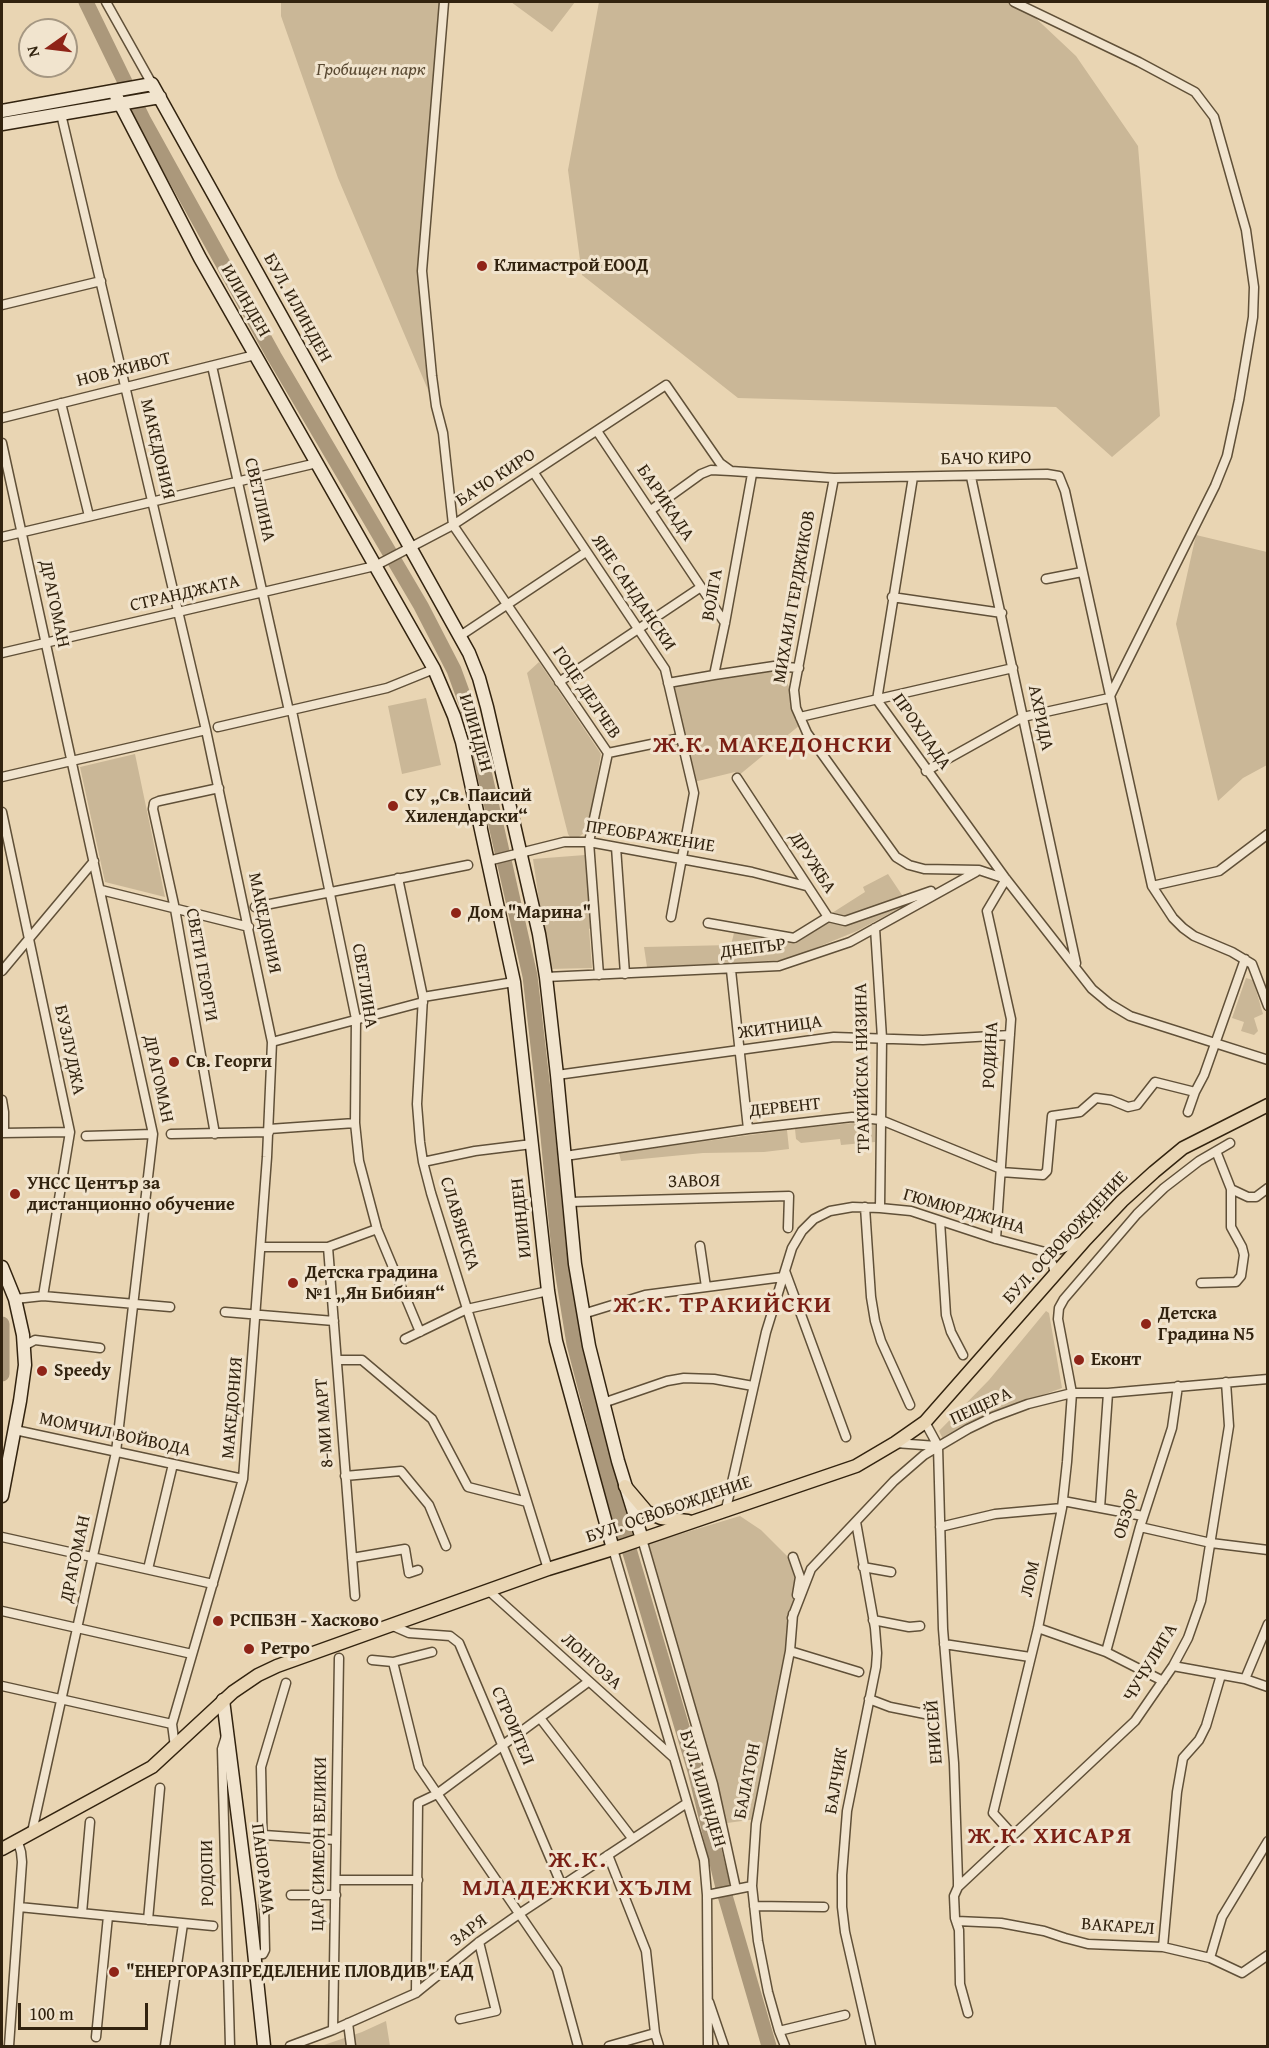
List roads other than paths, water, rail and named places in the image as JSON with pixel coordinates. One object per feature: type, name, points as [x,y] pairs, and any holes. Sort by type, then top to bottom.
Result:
[{"type":"main road","points":[[2,111],[152,84]]},
{"type":"main road","name":"БУЛ. ИЛИНДЕН","points":[[152,84],[410,549]]},
{"type":"main road","points":[[118,91],[123,104]]},
{"type":"main road","points":[[2,124],[160,98]]},
{"type":"main road","name":"ИЛИНДЕН","points":[[123,104],[200,258],[434,669],[454,716],[492,860],[514,982],[548,1291],[565,1377],[615,1548]]},
{"type":"main road","name":"ИЛИНДЕН","points":[[410,549],[460,636],[479,678],[546,977],[583,1314],[638,1540]]},
{"type":"main road","name":"БУЛ. ОСВОБОЖДЕНИЕ","points":[[7,1844],[152,1767],[176,1747],[223,1700],[242,1685],[277,1666],[548,1569],[856,1466],[925,1422],[1122,1201],[1184,1148],[1268,1105]]},
{"type":"main road","points":[[2,1267],[15,1299],[24,1347],[23,1384],[2,1496]]},
{"type":"main road","points":[[625,1486],[646,1512],[661,1518],[693,1521]]},
{"type":"main road","name":"РОДОПИ","points":[[223,1700],[227,1732]]},
{"type":"main road","name":"ПАНОРАМА","points":[[227,1732],[264,2046]]},
{"type":"street","points":[[106,2],[152,84]]},
{"type":"street","points":[[444,2],[423,271],[432,376],[443,433],[453,525]]},
{"type":"street","points":[[926,771],[1023,717],[1109,698],[1215,486],[1227,456],[1253,317],[1254,287],[1246,230],[1214,117],[1195,92],[1139,62],[1014,2]]},
{"type":"street","name":"МАКЕДОНИЯ","points":[[61,114],[207,730],[272,1042],[269,1132],[243,1479],[172,1724],[176,1747]]},
{"type":"street","points":[[2,305],[101,281]]},
{"type":"street","name":"НОВ ЖИВОТ","points":[[2,418],[255,355]]},
{"type":"street","name":"СВЕТЛИНА","points":[[212,366],[330,891],[356,1019],[355,1123],[362,1172],[377,1229],[420,1332]]},
{"type":"street","name":"БАЧО КИРО","points":[[397,555],[453,525],[666,385],[720,463],[731,471],[834,478],[1047,474],[1059,476],[1065,491],[1152,886],[1173,918],[1183,928],[1194,936],[1245,959]]},
{"type":"street","points":[[61,403],[88,516]]},
{"type":"street","name":"БАРИКАДА","points":[[597,431],[725,623]]},
{"type":"street","name":"ДРАГОМАН","points":[[2,443],[153,1134],[116,1452],[32,1832]]},
{"type":"street","points":[[2,537],[317,463]]},
{"type":"street","points":[[651,510],[701,474],[711,471],[731,471]]},
{"type":"street","name":"ЯНЕ САНДАНСКИ","points":[[534,473],[665,669],[694,793],[671,917]]},
{"type":"street","name":"ВОЛГА","points":[[714,675],[752,474]]},
{"type":"street","name":"ПРОХЛАДА","points":[[913,477],[877,700],[1006,879],[1092,989],[1110,1004],[1130,1016],[1268,1060]]},
{"type":"street","name":"АХРИДА","points":[[971,477],[1077,967]]},
{"type":"street","name":"МИХАИЛ ГЕРДЖИКОВ","points":[[834,478],[794,690],[796,708],[807,733],[896,857],[909,865],[924,869],[979,870]]},
{"type":"street","name":"ГОЦЕ ДЕЛЧЕВ","points":[[453,525],[608,753],[590,842],[599,975]]},
{"type":"street","points":[[460,636],[586,552]]},
{"type":"street","name":"СТРАНДЖАТА","points":[[2,654],[375,566],[397,555]]},
{"type":"street","points":[[1046,579],[1082,572]]},
{"type":"street","points":[[560,682],[701,587]]},
{"type":"street","points":[[892,597],[1002,613]]},
{"type":"street","points":[[668,683],[774,666],[798,668]]},
{"type":"street","points":[[218,727],[387,688],[434,669]]},
{"type":"street","points":[[800,717],[1013,669]]},
{"type":"street","points":[[2,777],[207,730]]},
{"type":"street","points":[[608,753],[681,738]]},
{"type":"street","name":"ДРУЖБА","points":[[737,778],[828,917],[845,921],[951,884]]},
{"type":"street","name":"СВЕТИ ГЕОРГИ","points":[[215,1134],[175,909],[153,809],[154,803],[219,788]]},
{"type":"street","name":"БУЗЛУДЖА","points":[[2,812],[70,1132],[43,1296]]},
{"type":"street","points":[[1152,886],[1219,871],[1268,834]]},
{"type":"street","name":"ПРЕОБРАЖЕНИЕ","points":[[492,860],[564,842],[590,842],[752,872],[806,886]]},
{"type":"street","points":[[616,847],[625,974]]},
{"type":"street","points":[[2,971],[94,861]]},
{"type":"street","points":[[255,907],[468,865]]},
{"type":"street","points":[[979,870],[1006,879]]},
{"type":"street","name":"ДНЕПЪР","points":[[546,977],[779,966],[850,942],[979,870]]},
{"type":"street","name":"СЛАВЯНСКА","points":[[398,878],[423,1000],[417,1104],[423,1162],[548,1569]]},
{"type":"street","name":"РОДИНА","points":[[996,1239],[1011,1019],[987,911],[1006,879]]},
{"type":"street","points":[[101,890],[249,927]]},
{"type":"street","name":"ДНЕПЪР","points":[[708,923],[794,938],[828,917]]},
{"type":"street","name":"ТРАКИЙСКА НИЗИНА","points":[[875,928],[882,1038],[880,1208]]},
{"type":"street","points":[[1188,1112],[1204,1075],[1245,959],[1252,964],[1268,1006]]},
{"type":"street","points":[[731,970],[748,1129]]},
{"type":"street","points":[[272,1042],[423,1000],[514,982]]},
{"type":"street","name":"ЖИТНИЦА","points":[[557,1075],[834,1037],[923,1040],[1010,1035]]},
{"type":"street","name":"ДЕРВЕНТ","points":[[565,1156],[748,1129],[852,1117],[881,1120],[1001,1171],[1043,1175],[1047,1171],[1052,1116],[1080,1112],[1096,1098],[1111,1100],[1128,1107],[1137,1105],[1155,1082],[1195,1092]]},
{"type":"street","points":[[2,1100],[4,1112],[2,1133],[70,1132]]},
{"type":"street","points":[[171,1134],[269,1132],[269,1129],[355,1123]]},
{"type":"street","points":[[86,1136],[153,1134]]},
{"type":"street","points":[[1201,1283],[1231,1284],[1241,1276],[1244,1256],[1242,1247],[1231,1227],[1231,1189],[1216,1151],[1230,1143]]},
{"type":"street","points":[[423,1162],[475,1151],[532,1144]]},
{"type":"street","name":"ЛОМ","points":[[1012,1835],[993,1813],[1038,1628],[1063,1505],[1072,1393],[1058,1319],[1059,1308],[1064,1299],[1137,1214],[1164,1188],[1216,1151]]},
{"type":"street","points":[[1231,1189],[1248,1197],[1256,1197],[1268,1188]]},
{"type":"street","name":"ЗАВОЯ","points":[[569,1202],[789,1196],[788,1228]]},
{"type":"street","points":[[865,1207],[871,1297],[875,1321],[889,1360],[910,1406]]},
{"type":"street","name":"ГЮМЮРДЖИНА","points":[[726,1509],[766,1332],[792,1248],[802,1231],[814,1220],[830,1210],[865,1207],[911,1211],[1044,1252],[1053,1265],[1055,1275]]},
{"type":"street","points":[[940,1221],[946,1315],[951,1332],[963,1355]]},
{"type":"street","points":[[261,1247],[328,1248],[377,1229]]},
{"type":"street","points":[[1044,1252],[1061,1249],[1086,1239]]},
{"type":"street","points":[[700,1246],[706,1287]]},
{"type":"street","name":"8-МИ МАРТ","points":[[328,1248],[355,1596]]},
{"type":"street","points":[[583,1314],[645,1295],[784,1274],[846,1437]]},
{"type":"street","points":[[405,1340],[467,1309],[548,1291]]},
{"type":"street","points":[[15,1299],[43,1296],[170,1307]]},
{"type":"street","points":[[225,1312],[334,1321]]},
{"type":"street","points":[[24,1347],[35,1340],[100,1348]]},
{"type":"street","points":[[337,1360],[362,1360],[432,1419],[468,1487],[527,1502]]},
{"type":"street","points":[[603,1403],[667,1381],[684,1378],[714,1379],[753,1386]]},
{"type":"street","name":"ПЕЩЕРА","points":[[792,1618],[811,1569],[894,1481],[938,1446],[993,1417],[1028,1404],[1072,1393],[1108,1393],[1268,1379]]},
{"type":"street","name":"ЧУЧУЛИГА","points":[[958,1887],[1135,1721],[1173,1666],[1196,1618],[1201,1601],[1229,1426],[1226,1382]]},
{"type":"street","name":"ОБЗОР","points":[[1106,1652],[1143,1516],[1173,1428],[1178,1386]]},
{"type":"street","points":[[1100,1508],[1108,1393]]},
{"type":"street","points":[[925,1422],[938,1446]]},
{"type":"street","name":"МОМЧИЛ ВОЙВОДА","points":[[15,1430],[243,1479]]},
{"type":"street","points":[[895,1443],[938,1446]]},
{"type":"street","name":"ЕНИСЕЙ","points":[[938,1446],[944,1644],[954,1757],[958,1887],[954,1896],[955,1918],[960,1984],[968,2013]]},
{"type":"street","points":[[148,1569],[173,1464]]},
{"type":"street","points":[[345,1476],[401,1472],[429,1505],[446,1546]]},
{"type":"street","points":[[940,1527],[994,1514],[1063,1505],[1100,1508],[1143,1516]]},
{"type":"street","name":"БАЛЧИК","points":[[856,1522],[877,1653],[847,1811],[842,1907],[845,1932],[871,2046]]},
{"type":"street","points":[[1140,1527],[1211,1543],[1268,1550]]},
{"type":"street","points":[[2,1537],[213,1584]]},
{"type":"street","name":"БУЛ. ИЛИНДЕН","points":[[638,1540],[713,1784],[732,1890]]},
{"type":"street","name":"БУЛ. ИЛИНДЕН","points":[[615,1548],[673,1758],[704,1860],[707,1895],[708,2046]]},
{"type":"street","points":[[352,1558],[405,1549],[409,1573],[418,1570]]},
{"type":"street","name":"БАЛАТОН","points":[[785,2046],[768,1992],[758,1941],[752,1886],[756,1824],[790,1651],[792,1618],[800,1577],[793,1557]]},
{"type":"street","points":[[863,1567],[891,1572]]},
{"type":"street","name":"ЛОНГОЗА","points":[[488,1590],[673,1758]]},
{"type":"street","points":[[2,1611],[192,1654]]},
{"type":"street","points":[[873,1620],[909,1627],[920,1626]]},
{"type":"street","points":[[1245,1679],[1268,1624]]},
{"type":"street","name":"СТРОИТЕЛ","points":[[393,1626],[409,1633],[440,1634],[455,1638],[459,1643],[562,1886]]},
{"type":"street","points":[[1038,1628],[1106,1652],[1163,1681]]},
{"type":"street","points":[[944,1644],[1030,1657]]},
{"type":"street","points":[[790,1651],[859,1672]]},
{"type":"street","points":[[372,1660],[393,1662],[432,1652]]},
{"type":"street","name":"ЦАР СИМЕОН ВЕЛИКИ","points":[[333,2030],[339,1658]]},
{"type":"street","points":[[393,1662],[419,1767],[557,1969],[578,2046]]},
{"type":"street","points":[[1173,1666],[1245,1679],[1268,1687]]},
{"type":"street","points":[[1163,1947],[1177,1792],[1183,1758],[1199,1740],[1206,1726],[1221,1675]]},
{"type":"street","points":[[416,1993],[418,1803],[437,1794],[588,1682]]},
{"type":"street","points":[[254,1952],[263,1954],[265,1950],[261,1767],[286,1683]]},
{"type":"street","points":[[2,1686],[172,1724]]},
{"type":"street","points":[[869,1700],[930,1716]]},
{"type":"street","points":[[540,1718],[632,1838]]},
{"type":"street","name":"РОДОПИ","points":[[227,1732],[222,1749],[230,2046]]},
{"type":"street","points":[[148,1920],[160,1788]]},
{"type":"street","name":"ЗАРЯ","points":[[290,2046],[333,2030],[416,1993],[479,1942],[687,1803]]},
{"type":"street","points":[[82,1913],[90,1822]]},
{"type":"street","points":[[264,1835],[336,1840]]},
{"type":"street","points":[[1210,1958],[1222,1917],[1268,1842]]},
{"type":"street","points":[[7,1844],[21,1852],[22,1862],[9,2046]]},
{"type":"street","points":[[608,1855],[646,1951],[655,2033],[659,2046]]},
{"type":"street","points":[[336,1880],[418,1880]]},
{"type":"street","points":[[707,1895],[752,1886]]},
{"type":"street","points":[[291,1895],[336,1895]]},
{"type":"street","points":[[754,1906],[824,1907]]},
{"type":"street","points":[[19,1907],[213,1926]]},
{"type":"street","points":[[96,2037],[108,1916]]},
{"type":"street","name":"ВАКАРЕЛ","points":[[957,1921],[1001,1923],[1044,1930],[1088,1944],[1163,1947],[1210,1958],[1242,1973],[1268,1955]]},
{"type":"street","points":[[165,2046],[183,1924]]},
{"type":"street","points":[[460,2019],[496,2011],[479,1942]]},
{"type":"street","points":[[707,1997],[724,2046]]},
{"type":"street","points":[[779,2031],[845,2015]]},
{"type":"street","points":[[348,2023],[351,2046]]},
{"type":"street","points":[[609,2046],[655,2033]]},
{"type":"waterway","points":[[86,2],[144,121],[274,356],[421,606],[454,670],[466,703],[476,736],[530,976],[559,1251],[574,1344],[612,1492],[695,1771],[724,1892],[769,2046]]},
{"type":"waterway","points":[[2,1324],[2,1374]]},
{"type":"place","name":"Климастрой ЕООД","points":[[482,266]]},
{"type":"place","name":"СУ „Св. Паисий Хилендарски“","points":[[393,806]]},
{"type":"place","name":"Дом \"Марина\"","points":[[456,913]]},
{"type":"place","name":"Св. Георги","points":[[174,1062]]},
{"type":"place","name":"УНСС Център за дистанционно обучение","points":[[15,1194]]},
{"type":"place","name":"Детска градина №1 „Ян Бибиян“","points":[[293,1283]]},
{"type":"place","name":"Детска Градина N5","points":[[1146,1324]]},
{"type":"place","name":"Еконт","points":[[1079,1360]]},
{"type":"place","name":"Speedy","points":[[42,1371]]},
{"type":"place","name":"РСПБЗН - Хасково","points":[[218,1621]]},
{"type":"place","name":"Ретро","points":[[249,1649]]},
{"type":"place","name":"\"ЕНЕРГОРАЗПРЕДЕЛЕНИЕ ПЛОВДИВ\" ЕАД","points":[[114,1972]]},
{"type":"district","name":"Ж.К. МАКЕДОНСКИ","points":[[773,746]]},
{"type":"district","name":"Ж.К. ТРАКИЙСКИ","points":[[723,1306]]},
{"type":"district","name":"Ж.К. ХИСАРЯ","points":[[1050,1837]]},
{"type":"district","name":"Ж.К. МЛАДЕЖКИ ХЪЛМ","points":[[578,1875]]},
{"type":"park label","name":"Гробищен парк","points":[[371,70]]}]
